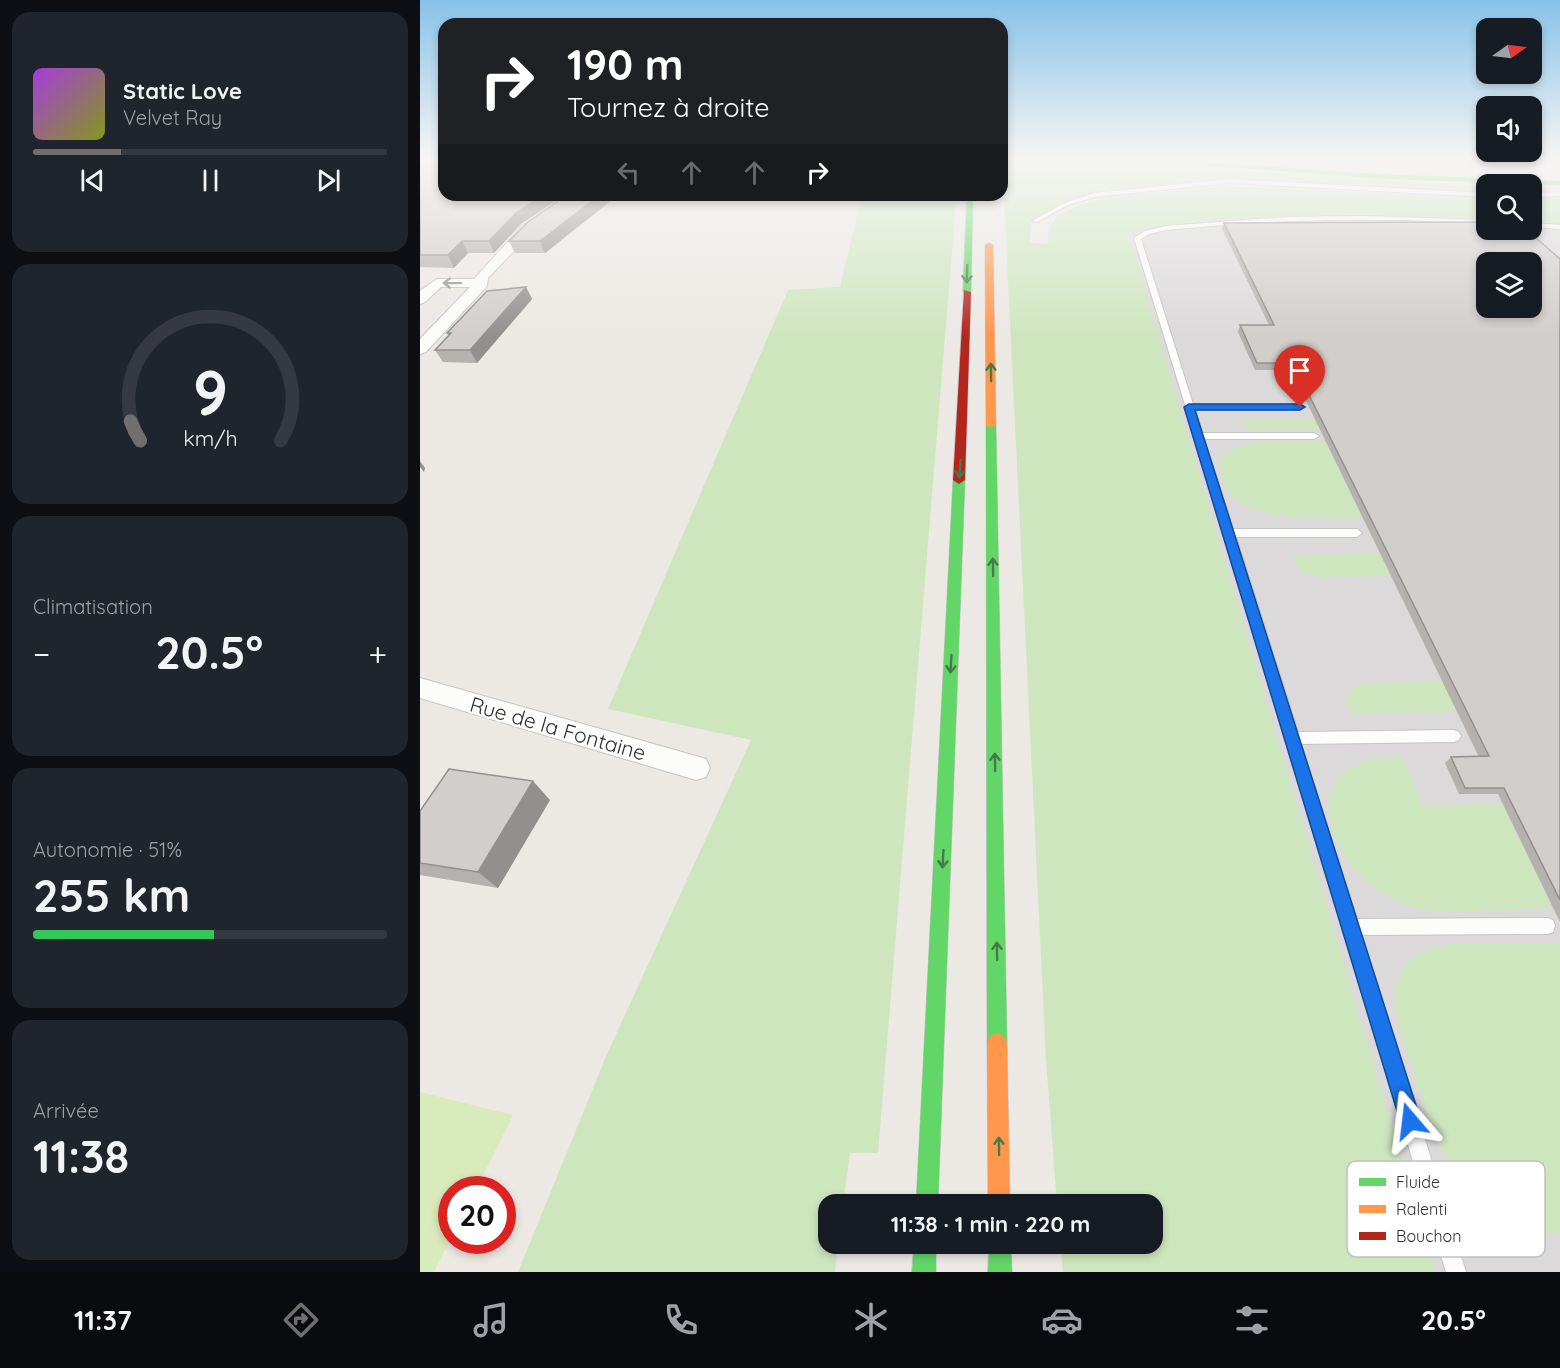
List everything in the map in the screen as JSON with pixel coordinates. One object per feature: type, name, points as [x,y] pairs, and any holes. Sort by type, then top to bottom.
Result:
[{"type":"main road","points":[[927,1194],[964,386],[969,217]]},
{"type":"main road","points":[[989,230],[999,1194]]},
{"type":"main road","points":[[924,1272],[925,1254]]},
{"type":"main road","points":[[1000,1254],[1000,1272]]},
{"type":"street","points":[[420,349],[462,306],[482,283],[481,278],[527,229],[544,217]]},
{"type":"street","points":[[422,297],[437,283],[482,283]]},
{"type":"street","points":[[422,297],[462,306]]},
{"type":"street","name":"Rue de la Fontaine","points":[[420,688],[696,768]]},
{"type":"lane","points":[[1035,221],[1042,217]]},
{"type":"lane","points":[[1359,217],[1301,218],[1166,228],[1140,235],[1137,238],[1423,1161]]},
{"type":"lane","points":[[1398,217],[1476,221]]},
{"type":"lane","points":[[1542,226],[1560,227]]},
{"type":"lane","points":[[1189,407],[1300,407]]},
{"type":"lane","points":[[1198,436],[1314,436]]},
{"type":"lane","points":[[1228,533],[1358,533]]},
{"type":"lane","points":[[1291,738],[1454,736]]},
{"type":"lane","points":[[1352,927],[1547,926]]},
{"type":"lane","points":[[1451,1257],[1456,1272]]},
{"type":"shaded area","points":[[1057,217],[1476,217],[1476,240],[1542,240],[1542,217],[1560,217],[1560,1272],[1396,1272],[1391,1257],[1545,1257],[1545,1161],[1358,1161],[1049,254],[1048,234]]},
{"type":"green space","points":[[857,217],[955,217],[878,1153],[850,1153],[844,1194],[818,1194],[818,1254],[837,1254],[835,1272],[518,1272],[607,1054],[751,740],[608,709],[788,290],[840,287]]},
{"type":"green space","points":[[1005,217],[1039,217],[1031,222],[1029,243],[1048,244],[1051,225],[1057,217],[1270,217],[1153,227],[1136,231],[1129,237],[1402,1161],[1347,1161],[1347,1257],[1431,1257],[1435,1272],[1063,1272],[1061,1254],[1163,1254],[1163,1194],[1056,1194],[1046,1059]]},
{"type":"green space","points":[[1542,217],[1560,217],[1560,224],[1542,222]]},
{"type":"green space","points":[[1240,419],[1315,419],[1320,430],[1249,429]]},
{"type":"green space","points":[[1284,441],[1326,442],[1363,518],[1274,515],[1253,509],[1235,498],[1224,483],[1220,461],[1227,452],[1239,447],[1253,443]]},
{"type":"green space","points":[[1380,554],[1391,576],[1317,577],[1300,570],[1292,555]]},
{"type":"green space","points":[[1443,682],[1457,712],[1351,713],[1345,700],[1353,687],[1363,683]]},
{"type":"green space","points":[[1377,758],[1404,758],[1422,805],[1502,804],[1552,907],[1458,911],[1422,909],[1393,899],[1362,877],[1350,864],[1333,831],[1330,799],[1334,785],[1343,773],[1357,764]]},
{"type":"green space","points":[[1448,944],[1560,944],[1560,1233],[1545,1232],[1545,1161],[1449,1161],[1441,1148],[1433,1130],[1399,1024],[1395,1001],[1401,971],[1412,959],[1433,948]]},
{"type":"green space","points":[[420,1092],[513,1115],[482,1176],[438,1176],[438,1254],[443,1254],[434,1272],[420,1272]]},
{"type":"building","points":[[420,217],[512,217],[489,241],[462,241],[448,255],[420,255]]},
{"type":"building","points":[[535,217],[571,217],[540,241],[509,241]]},
{"type":"building","points":[[1476,222],[1476,240],[1538,240],[1560,259],[1560,900],[1504,788],[1465,788],[1451,757],[1489,756],[1293,363],[1257,363],[1240,325],[1274,325],[1224,223]]},
{"type":"building","points":[[526,287],[470,350],[435,350],[451,333],[447,333],[487,291]]},
{"type":"building","points":[[449,769],[533,781],[478,872],[420,863],[420,811]]},
{"type":"traffic: fast","points":[[967,292],[969,217]]},
{"type":"traffic: fast","points":[[991,425],[997,1043]]},
{"type":"traffic: fast","points":[[927,1194],[959,480]]},
{"type":"traffic: fast","points":[[924,1272],[925,1254]]},
{"type":"traffic: fast","points":[[1000,1254],[1000,1272]]},
{"type":"traffic: slow","points":[[989,245],[991,425]]},
{"type":"traffic: slow","points":[[997,1043],[999,1194]]},
{"type":"traffic: jam","points":[[959,480],[967,292]]},
{"type":"route","points":[[1300,407],[1189,407],[1352,927],[1410,1121]]}]
